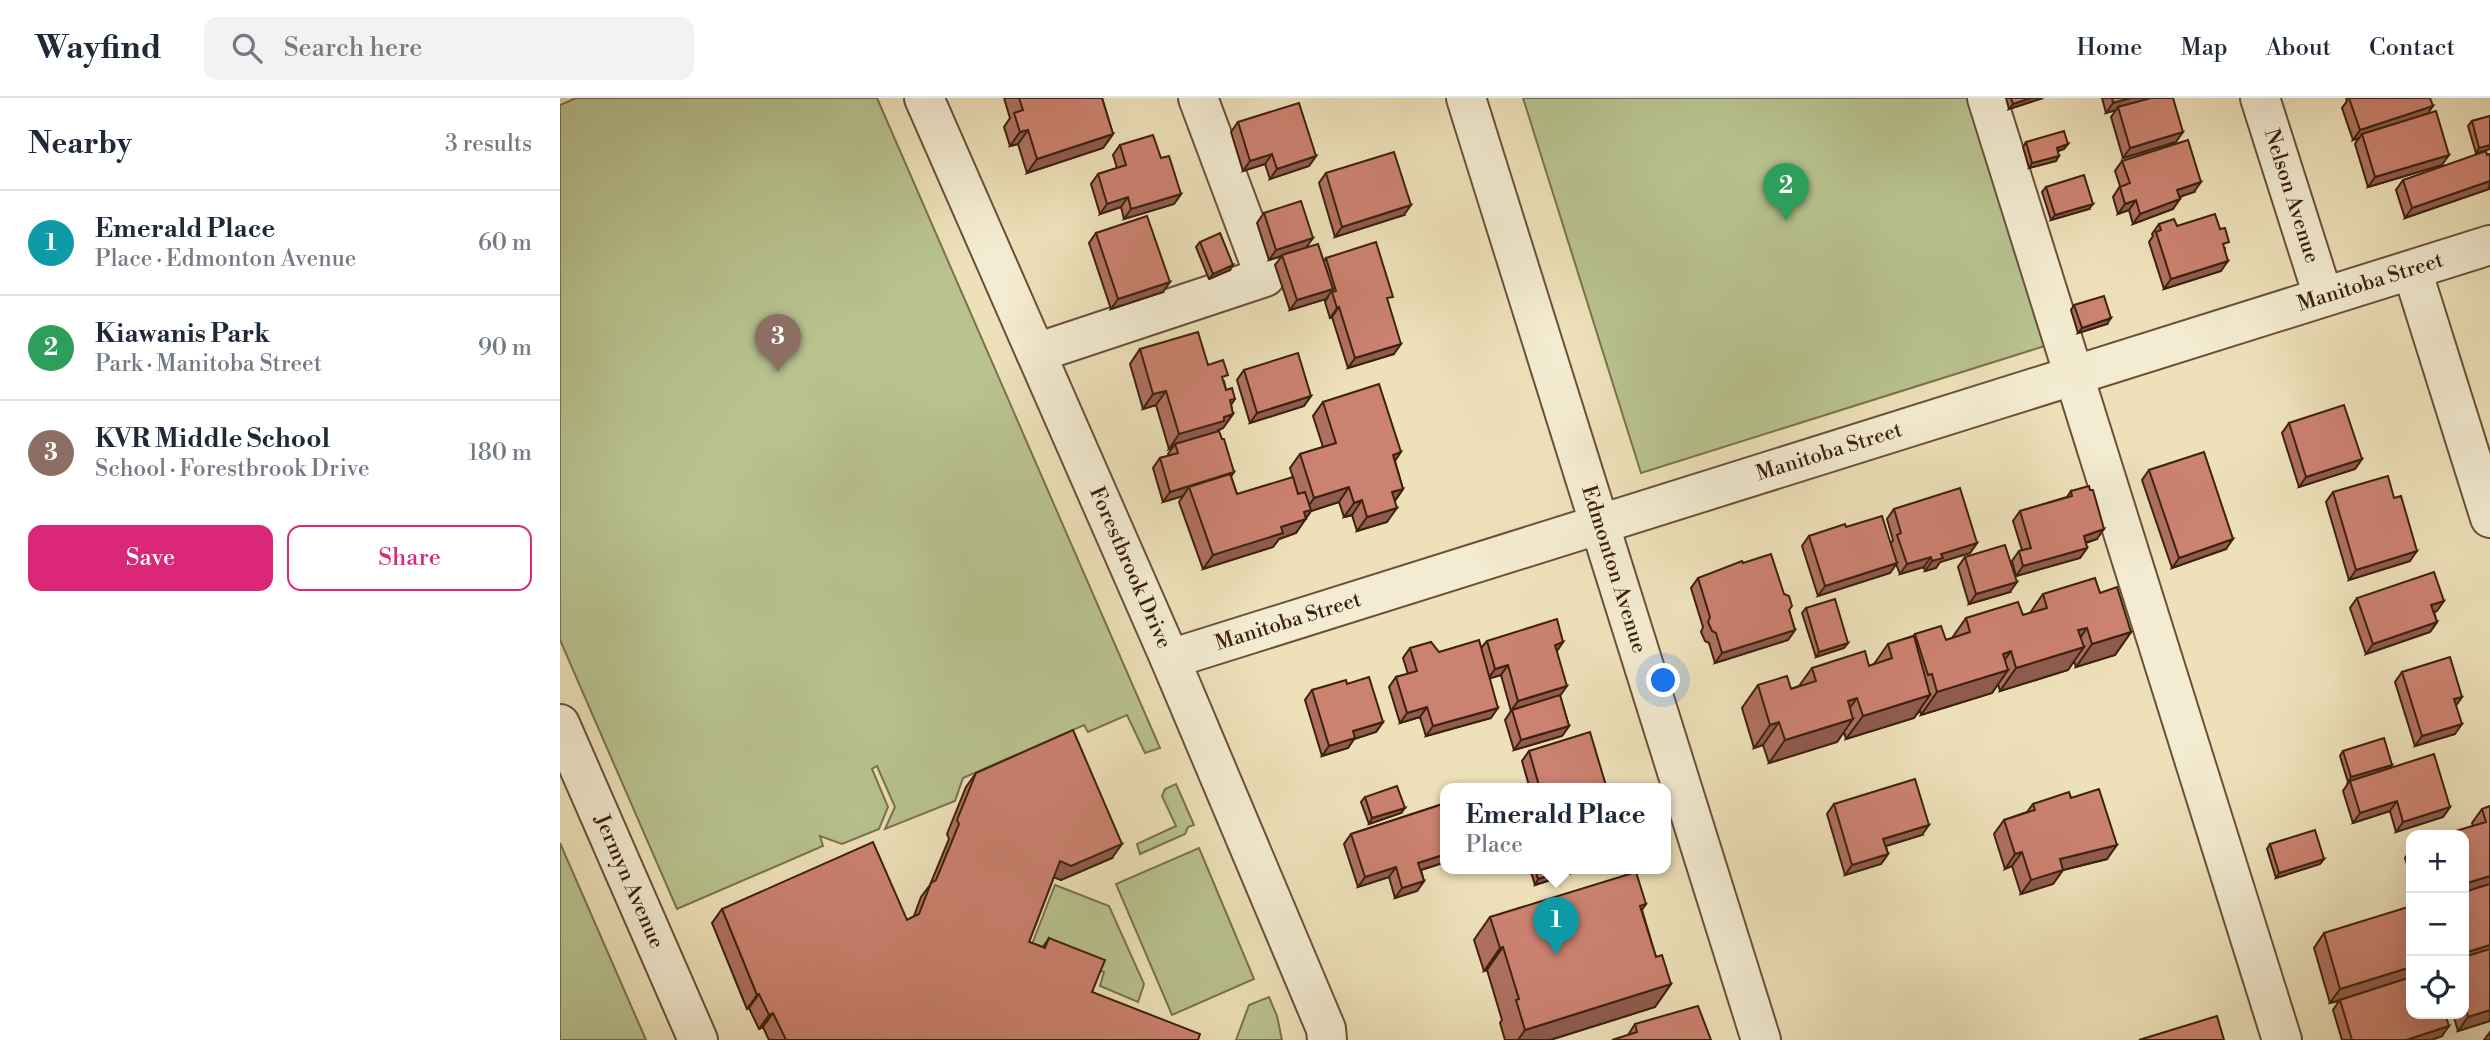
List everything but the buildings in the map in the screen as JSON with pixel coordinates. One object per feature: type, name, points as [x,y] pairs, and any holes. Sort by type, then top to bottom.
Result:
[{"type":"street","name":"Forestbrook Drive","points":[[924,98],[1170,659],[1326,1029],[1327,1040]]},
{"type":"street","points":[[1035,353],[1265,277],[1198,98]]},
{"type":"street","name":"Edmonton Avenue","points":[[1466,98],[1761,1040]]},
{"type":"street","points":[[1987,98],[2282,1040]]},
{"type":"street","name":"Nelson Avenue","points":[[2260,98],[2323,296]]},
{"type":"street","name":"Manitoba Street","points":[[1170,659],[2490,245]]},
{"type":"street","points":[[2412,270],[2490,518]]},
{"type":"street","name":"Jermyn Avenue","points":[[560,724],[698,1040]]},
{"type":"green space","points":[[576,98],[877,98],[1160,748],[1145,753],[1127,715],[1088,732],[1084,725],[963,778],[955,801],[885,829],[895,807],[877,766],[872,769],[888,807],[879,829],[842,844],[820,836],[823,846],[677,909],[560,640],[560,105]]},
{"type":"green space","points":[[1523,98],[1971,98],[2048,345],[1641,473]]},
{"type":"green space","points":[[1176,784],[1194,825],[1188,827],[1185,834],[1140,854],[1137,844],[1176,826],[1162,796],[1165,789]]},
{"type":"green space","points":[[560,843],[646,1040],[560,1040]]},
{"type":"green space","points":[[1199,848],[1254,979],[1172,1015],[1116,884]]},
{"type":"green space","points":[[1055,885],[1109,906],[1144,984],[1138,1002],[1100,986],[1104,972],[1046,948],[1029,952]]},
{"type":"green space","points":[[1269,997],[1277,1016],[1282,1040],[1236,1040],[1249,1005]]},
{"type":"place","name":"Kiawanis Park","points":[[1786,221]]},
{"type":"place","name":"KVR Middle School","points":[[778,372]]},
{"type":"place","name":"Emerald Place","points":[[1556,955]]}]
